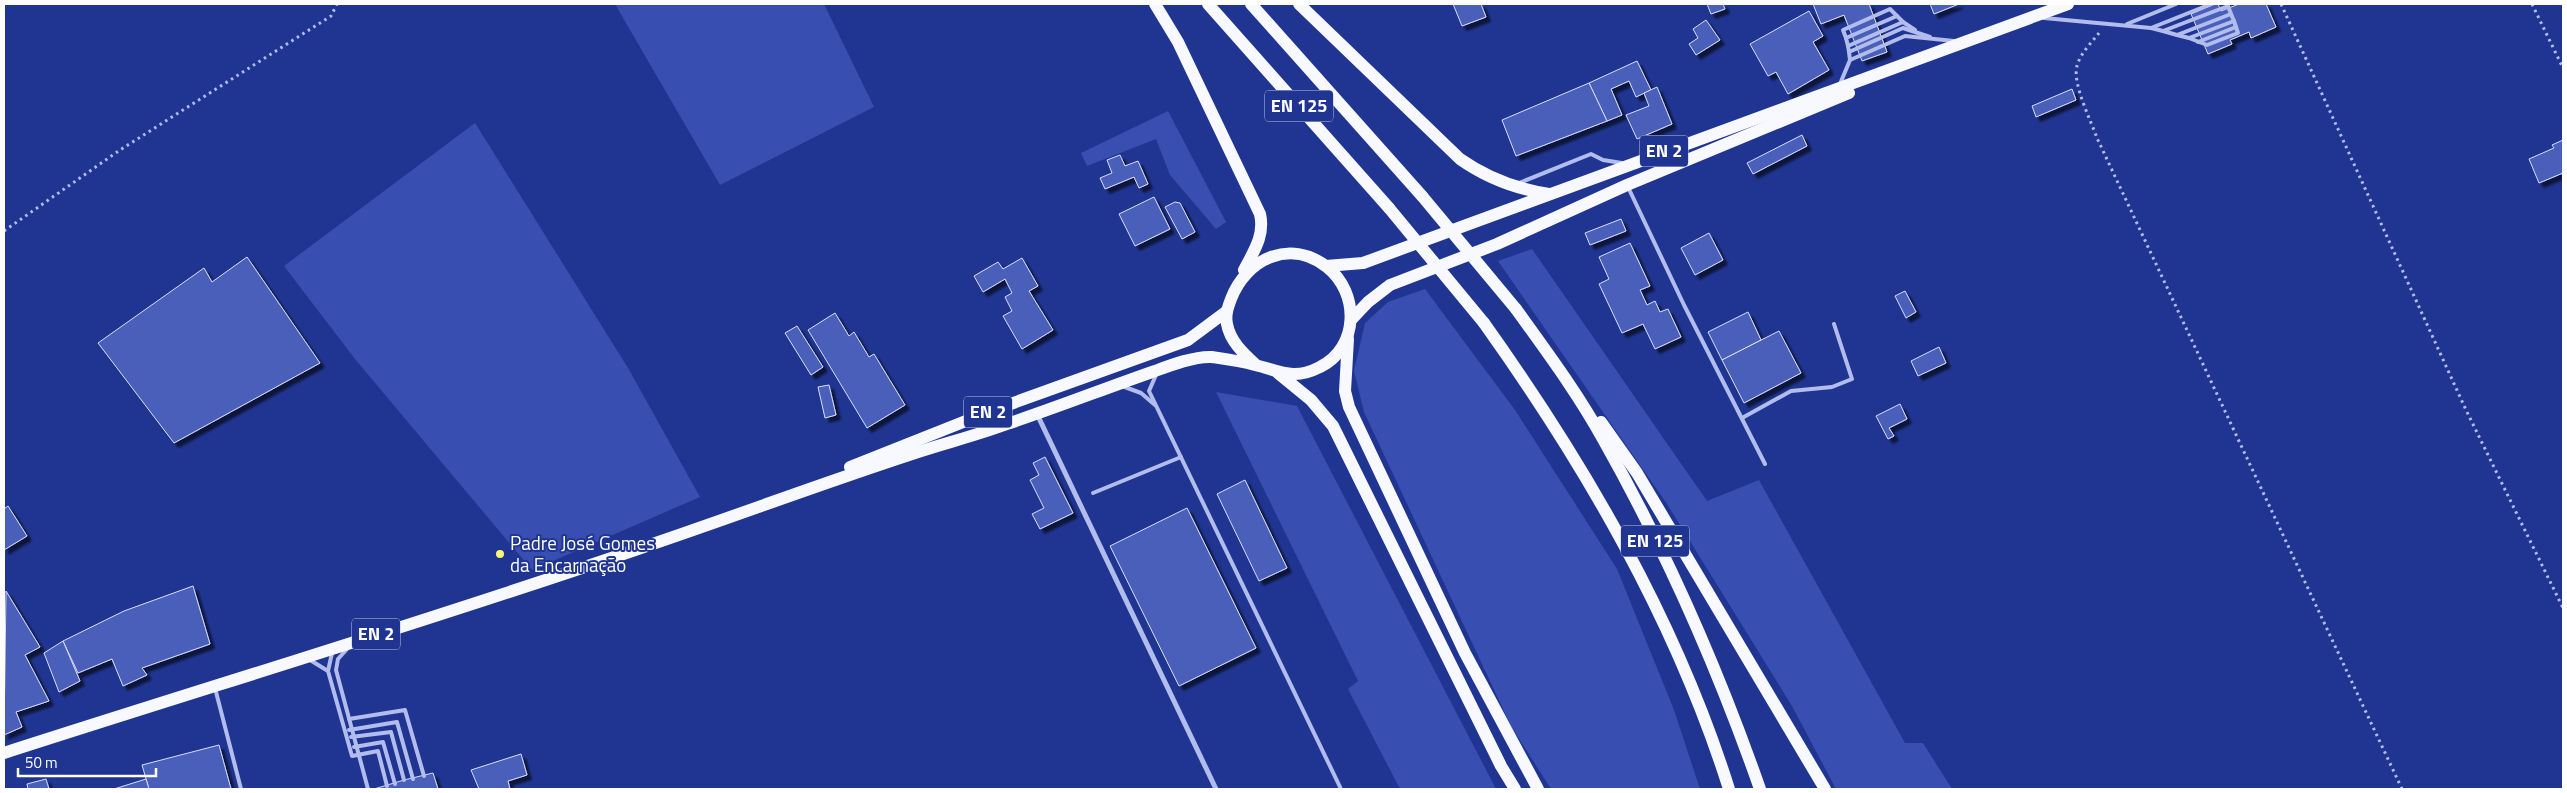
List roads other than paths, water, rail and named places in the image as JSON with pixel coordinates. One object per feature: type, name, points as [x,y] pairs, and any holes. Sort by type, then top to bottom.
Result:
[{"type":"main road","points":[[1155,4],[1182,51],[1260,214],[1262,225],[1260,237],[1234,292]]},
{"type":"main road","name":"EN 125","points":[[1208,4],[1390,208],[1484,324],[1550,419],[1596,495],[1629,556],[1696,696],[1729,789]]},
{"type":"main road","name":"EN 125","points":[[1251,4],[1422,196],[1516,309],[1572,387],[1604,440],[1668,568],[1733,711],[1760,789]]},
{"type":"main road","points":[[1299,4],[1460,159],[1478,171],[1512,186],[1551,194]]},
{"type":"main road","name":"EN 2","points":[[1326,266],[1362,262],[2068,4]]},
{"type":"main road","name":"EN 2","points":[[1351,320],[1368,302],[1390,285],[1497,244],[1627,185],[2001,29]]},
{"type":"main road","name":"EN 2","points":[[4,753],[355,641],[746,512],[1036,414],[1160,369],[1207,357],[1256,365],[1278,373],[1310,372],[1326,364],[1339,352],[1348,336],[1351,320],[1346,292],[1326,266],[1308,257],[1290,254],[1272,256],[1256,264],[1242,276],[1227,311],[1227,324],[1239,348],[1256,365]]},
{"type":"main road","name":"EN 2","points":[[746,512],[909,442],[1188,340],[1227,311]]},
{"type":"main road","points":[[1348,336],[1345,391],[1349,407],[1466,654],[1538,789]]},
{"type":"main road","points":[[1278,373],[1311,400],[1332,426],[1501,766],[1515,789]]},
{"type":"main road","points":[[1572,387],[1607,428],[1637,473],[1825,789]]},
{"type":"street","points":[[1036,414],[1216,789]]},
{"type":"lane","points":[[2125,25],[2176,4]]},
{"type":"lane","points":[[2151,28],[2210,4]]},
{"type":"lane","points":[[2032,17],[2151,28],[2207,45],[2238,33],[2228,5],[2164,31]]},
{"type":"lane","points":[[1837,89],[1844,78],[1850,60],[1844,30],[1890,9],[1903,22],[1919,33]]},
{"type":"lane","points":[[2177,35],[2231,14]]},
{"type":"lane","points":[[1846,38],[1897,16]]},
{"type":"lane","points":[[2188,38],[2234,21]]},
{"type":"lane","points":[[1848,46],[1903,22]]},
{"type":"lane","points":[[1849,52],[1903,28],[1934,39]]},
{"type":"lane","points":[[1850,60],[1905,36],[1967,42]]},
{"type":"lane","points":[[1512,186],[1591,154],[1603,160],[1627,164]]},
{"type":"lane","points":[[1627,185],[1684,305],[1765,464]]},
{"type":"lane","points":[[1742,418],[1791,391],[1832,387],[1852,379],[1834,324]]},
{"type":"lane","points":[[1160,369],[1152,379],[1149,391],[1341,789]]},
{"type":"lane","points":[[1117,385],[1141,393],[1156,406]]},
{"type":"lane","points":[[1093,493],[1181,457]]},
{"type":"lane","points":[[355,641],[338,659],[336,670],[368,789]]},
{"type":"lane","points":[[338,646],[330,655],[328,672],[352,756],[378,751],[387,786]]},
{"type":"lane","points":[[315,653],[329,662],[336,670]]},
{"type":"lane","points":[[302,657],[319,664],[328,672]]},
{"type":"lane","points":[[215,686],[241,789]]},
{"type":"lane","points":[[342,720],[405,710],[424,776]]},
{"type":"lane","points":[[345,731],[396,722],[413,779]]},
{"type":"lane","points":[[347,738],[391,732],[404,780]]},
{"type":"lane","points":[[350,748],[384,742],[395,784]]},
{"type":"place","name":"Padre José Gomes da Encarnação","points":[[500,554]]}]
